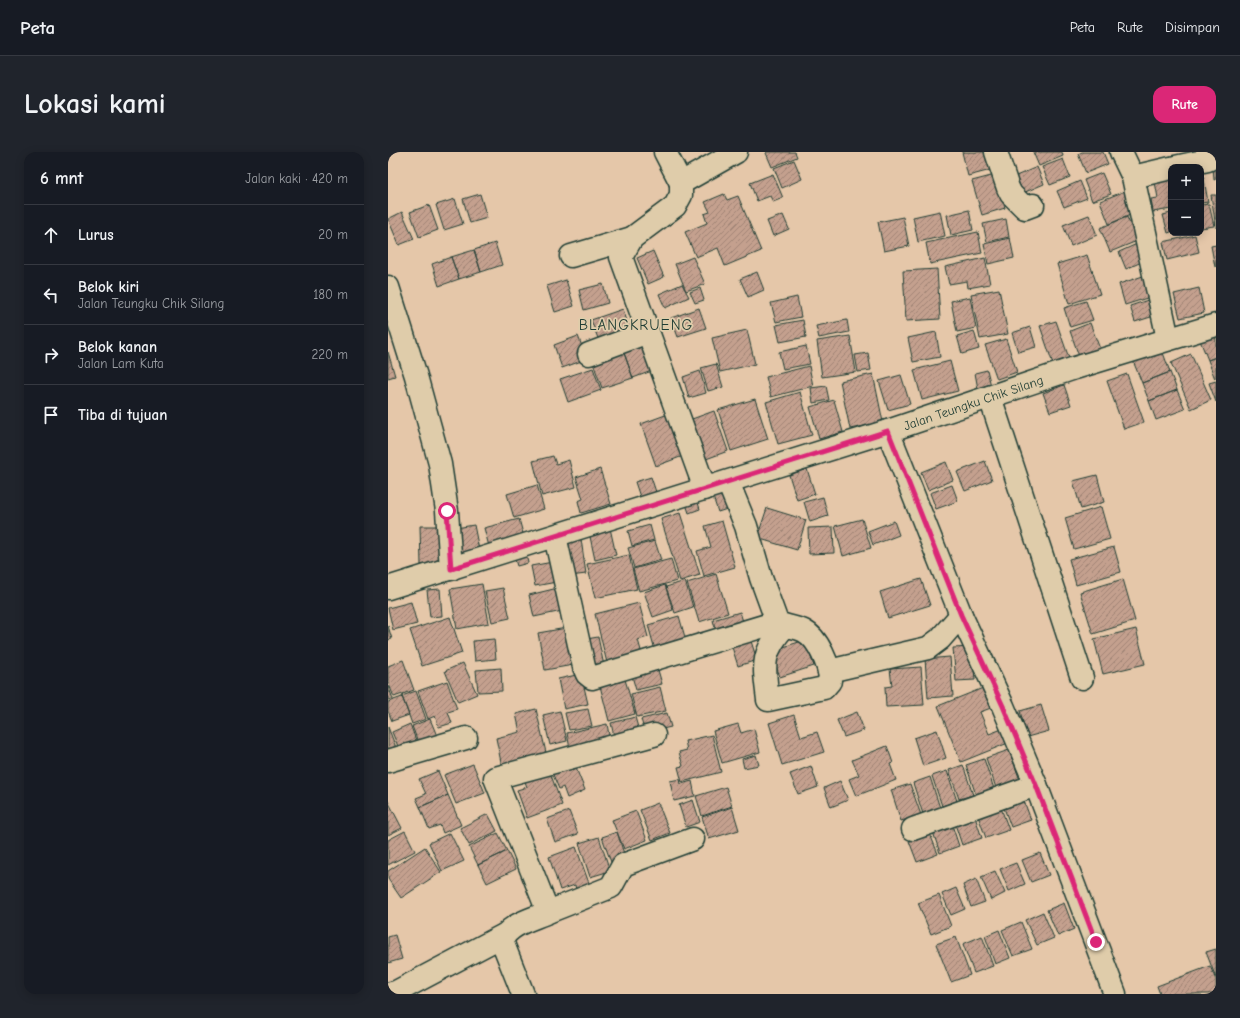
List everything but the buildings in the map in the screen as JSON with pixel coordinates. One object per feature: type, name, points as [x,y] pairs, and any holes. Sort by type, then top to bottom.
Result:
[{"type":"street","points":[[665,152],[681,183],[681,195],[675,206],[632,238],[623,250],[621,260],[706,489]]},
{"type":"street","points":[[681,183],[736,152]]},
{"type":"street","points":[[996,152],[1011,194],[1025,208],[1033,205]]},
{"type":"street","points":[[1121,152],[1133,176],[1168,339]]},
{"type":"street","points":[[1186,164],[1210,157]]},
{"type":"street","points":[[1133,176],[1168,169]]},
{"type":"street","points":[[571,256],[632,238]]},
{"type":"street","points":[[388,287],[416,376],[440,464],[447,511],[451,569]]},
{"type":"street","name":"Jalan Teungku Chik Silang","points":[[388,588],[706,489],[1168,339],[1216,325]]},
{"type":"street","points":[[589,354],[648,332]]},
{"type":"street","points":[[990,397],[1082,678]]},
{"type":"street","points":[[888,431],[961,615],[1003,706],[1036,785],[1115,994]]},
{"type":"street","points":[[728,482],[746,526],[760,578],[781,624]]},
{"type":"street","points":[[555,536],[584,667],[587,674],[592,678],[781,624],[806,632],[824,655],[829,671],[830,681],[824,688],[768,700],[764,666],[769,649],[781,624]]},
{"type":"street","points":[[829,671],[912,653],[928,648],[940,639],[961,615]]},
{"type":"street","points":[[548,912],[495,778],[654,735]]},
{"type":"street","points":[[388,761],[466,738]]},
{"type":"street","points":[[913,829],[1036,785]]},
{"type":"street","points":[[388,994],[396,992],[504,935],[511,929],[610,887],[623,865],[693,838]]},
{"type":"street","points":[[504,935],[502,941],[503,946],[523,994]]},
{"type":"district","name":"BLANGKRUENG","points":[[636,325]]},
{"type":"route","points":[[447,511],[451,569],[888,431],[935,553],[971,639],[1003,706],[1036,785],[1096,942]]}]
